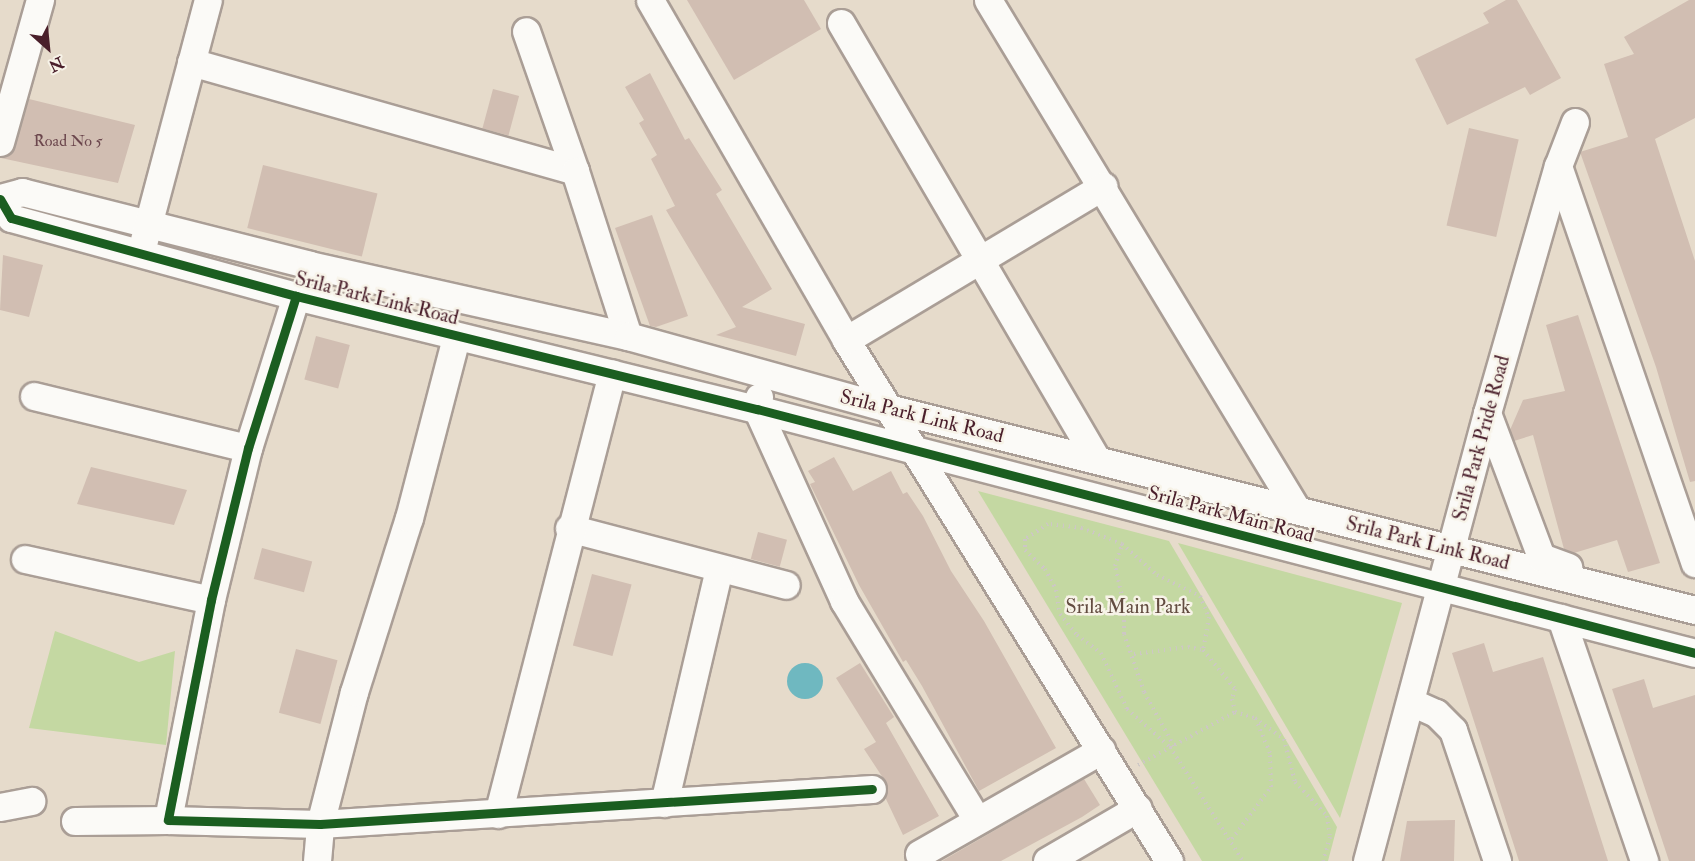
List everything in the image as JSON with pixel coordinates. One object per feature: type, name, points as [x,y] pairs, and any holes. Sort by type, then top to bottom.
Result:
[{"type":"street","points":[[0,142],[40,0]]},
{"type":"street","points":[[140,254],[208,0]]},
{"type":"street","points":[[988,0],[1103,186],[1297,510]]},
{"type":"street","points":[[650,2],[846,340],[1119,776],[1169,861]]},
{"type":"street","points":[[841,23],[1097,460]]},
{"type":"street","points":[[526,31],[575,171],[628,336]]},
{"type":"street","points":[[191,62],[575,171]]},
{"type":"street","name":"Srila Park Pride Road","points":[[1367,861],[1487,413],[1558,166],[1575,122]]},
{"type":"street","points":[[1558,166],[1695,563]]},
{"type":"street","points":[[846,340],[1103,186]]},
{"type":"street","name":"Srila Park Link Road","points":[[758,409],[456,337],[140,254],[11,218],[0,199],[22,192],[310,265],[628,336],[762,375],[888,408],[1695,610]]},
{"type":"street","points":[[168,820],[211,600],[248,448],[296,296]]},
{"type":"street","points":[[317,861],[320,824],[354,692],[409,518],[456,337]]},
{"type":"street","points":[[498,814],[569,528],[612,374]]},
{"type":"street","points":[[762,375],[758,409],[844,600],[977,820]]},
{"type":"street","points":[[33,396],[248,448]]},
{"type":"street","name":"Srila Park Main Road","points":[[758,409],[1695,653]]},
{"type":"street","points":[[1487,413],[1541,557],[1695,596]]},
{"type":"street","points":[[569,528],[786,585]]},
{"type":"street","points":[[25,558],[211,600]]},
{"type":"street","points":[[664,803],[719,568]]},
{"type":"street","points":[[1561,618],[1644,861]]},
{"type":"street","points":[[1411,702],[1436,713],[1453,730],[1497,861]]},
{"type":"street","points":[[919,854],[1101,750]]},
{"type":"street","points":[[75,821],[168,820],[320,824],[872,789]]},
{"type":"street","points":[[0,807],[31,801]]},
{"type":"street","points":[[1047,861],[1083,852],[1138,808]]},
{"type":"path","points":[[1172,747],[1127,709],[1101,652],[1077,635],[1060,614],[1056,590],[1045,569],[1025,550],[1025,539],[1048,524],[1082,528],[1122,544],[1157,575],[1200,596],[1209,617],[1203,650]]},
{"type":"path","points":[[1122,544],[1115,566],[1124,605],[1124,634],[1134,654],[1144,692],[1172,747],[1243,861]]},
{"type":"path","points":[[1134,654],[1188,647],[1203,650],[1235,689],[1232,699],[1234,712]]},
{"type":"path","points":[[1119,776],[1234,712],[1255,718],[1284,739],[1295,782],[1327,816],[1330,837],[1323,861]]},
{"type":"path","points":[[1232,839],[1271,787],[1270,753],[1255,718]]},
{"type":"green space","name":"Srila Main Park","points":[[978,491],[1169,541],[1337,827],[1328,861],[1202,861]]},
{"type":"green space","points":[[1178,543],[1402,603],[1340,818]]},
{"type":"green space","points":[[55,631],[139,662],[175,651],[166,745],[29,728]]},
{"type":"water","points":[[805,663],[818,668],[823,681],[818,694],[805,699],[792,694],[787,681],[792,668]]},
{"type":"building","points":[[687,0],[804,0],[821,29],[734,80]]},
{"type":"building","points":[[1506,0],[1517,0],[1561,78],[1530,95],[1525,87],[1447,125],[1415,59],[1489,23],[1483,13]]},
{"type":"building","points":[[1689,0],[1695,0],[1695,118],[1655,139],[1695,261],[1695,481],[1690,482],[1656,367],[1580,152],[1628,137],[1604,64],[1634,54],[1624,37]]},
{"type":"building","points":[[650,73],[685,140],[689,138],[722,190],[716,194],[772,289],[742,307],[805,324],[796,356],[716,335],[736,327],[666,210],[675,206],[651,159],[657,155],[639,123],[644,120],[625,87]]},
{"type":"building","points":[[493,89],[519,96],[508,136],[482,129]]},
{"type":"building","points":[[29,99],[135,125],[118,183],[1,158],[15,147]]},
{"type":"building","points":[[1469,128],[1519,139],[1496,237],[1447,225]]},
{"type":"building","points":[[263,165],[377,194],[362,257],[247,228]]},
{"type":"building","points":[[652,215],[688,316],[656,327],[650,326],[615,228]]},
{"type":"building","points":[[3,255],[43,265],[29,317],[0,310]]},
{"type":"building","points":[[1578,315],[1660,563],[1628,572],[1617,540],[1574,553],[1564,549],[1533,435],[1514,441],[1510,430],[1523,400],[1565,391],[1546,325]]},
{"type":"building","points":[[316,336],[350,345],[338,389],[304,379]]},
{"type":"building","points":[[834,457],[853,491],[891,471],[903,494],[907,492],[923,516],[951,571],[984,621],[1056,748],[979,791],[922,686],[906,660],[903,662],[859,585],[810,484],[815,482],[808,471]]},
{"type":"building","points":[[91,467],[187,490],[174,525],[77,504]]},
{"type":"building","points":[[758,532],[787,540],[780,567],[751,559]]},
{"type":"building","points":[[262,548],[312,561],[304,592],[254,579]]},
{"type":"building","points":[[592,574],[632,585],[612,656],[573,645]]},
{"type":"building","points":[[1484,643],[1493,672],[1543,657],[1608,861],[1519,861],[1452,653]]},
{"type":"building","points":[[296,649],[338,660],[320,724],[279,713]]},
{"type":"building","points":[[860,663],[894,717],[886,723],[939,816],[903,835],[885,797],[885,781],[864,749],[876,742],[836,678]]},
{"type":"building","points":[[1644,679],[1653,708],[1695,695],[1695,861],[1669,861],[1612,689]]},
{"type":"building","points":[[1084,779],[1100,805],[1082,817],[1001,861],[942,861]]},
{"type":"building","points":[[1455,820],[1454,861],[1400,861],[1407,821]]},
{"type":"cycle path","points":[[0,199],[11,218],[296,296],[757,409],[1695,653]]},
{"type":"cycle path","points":[[296,296],[248,448],[211,600],[168,820],[320,824],[872,789]]}]
